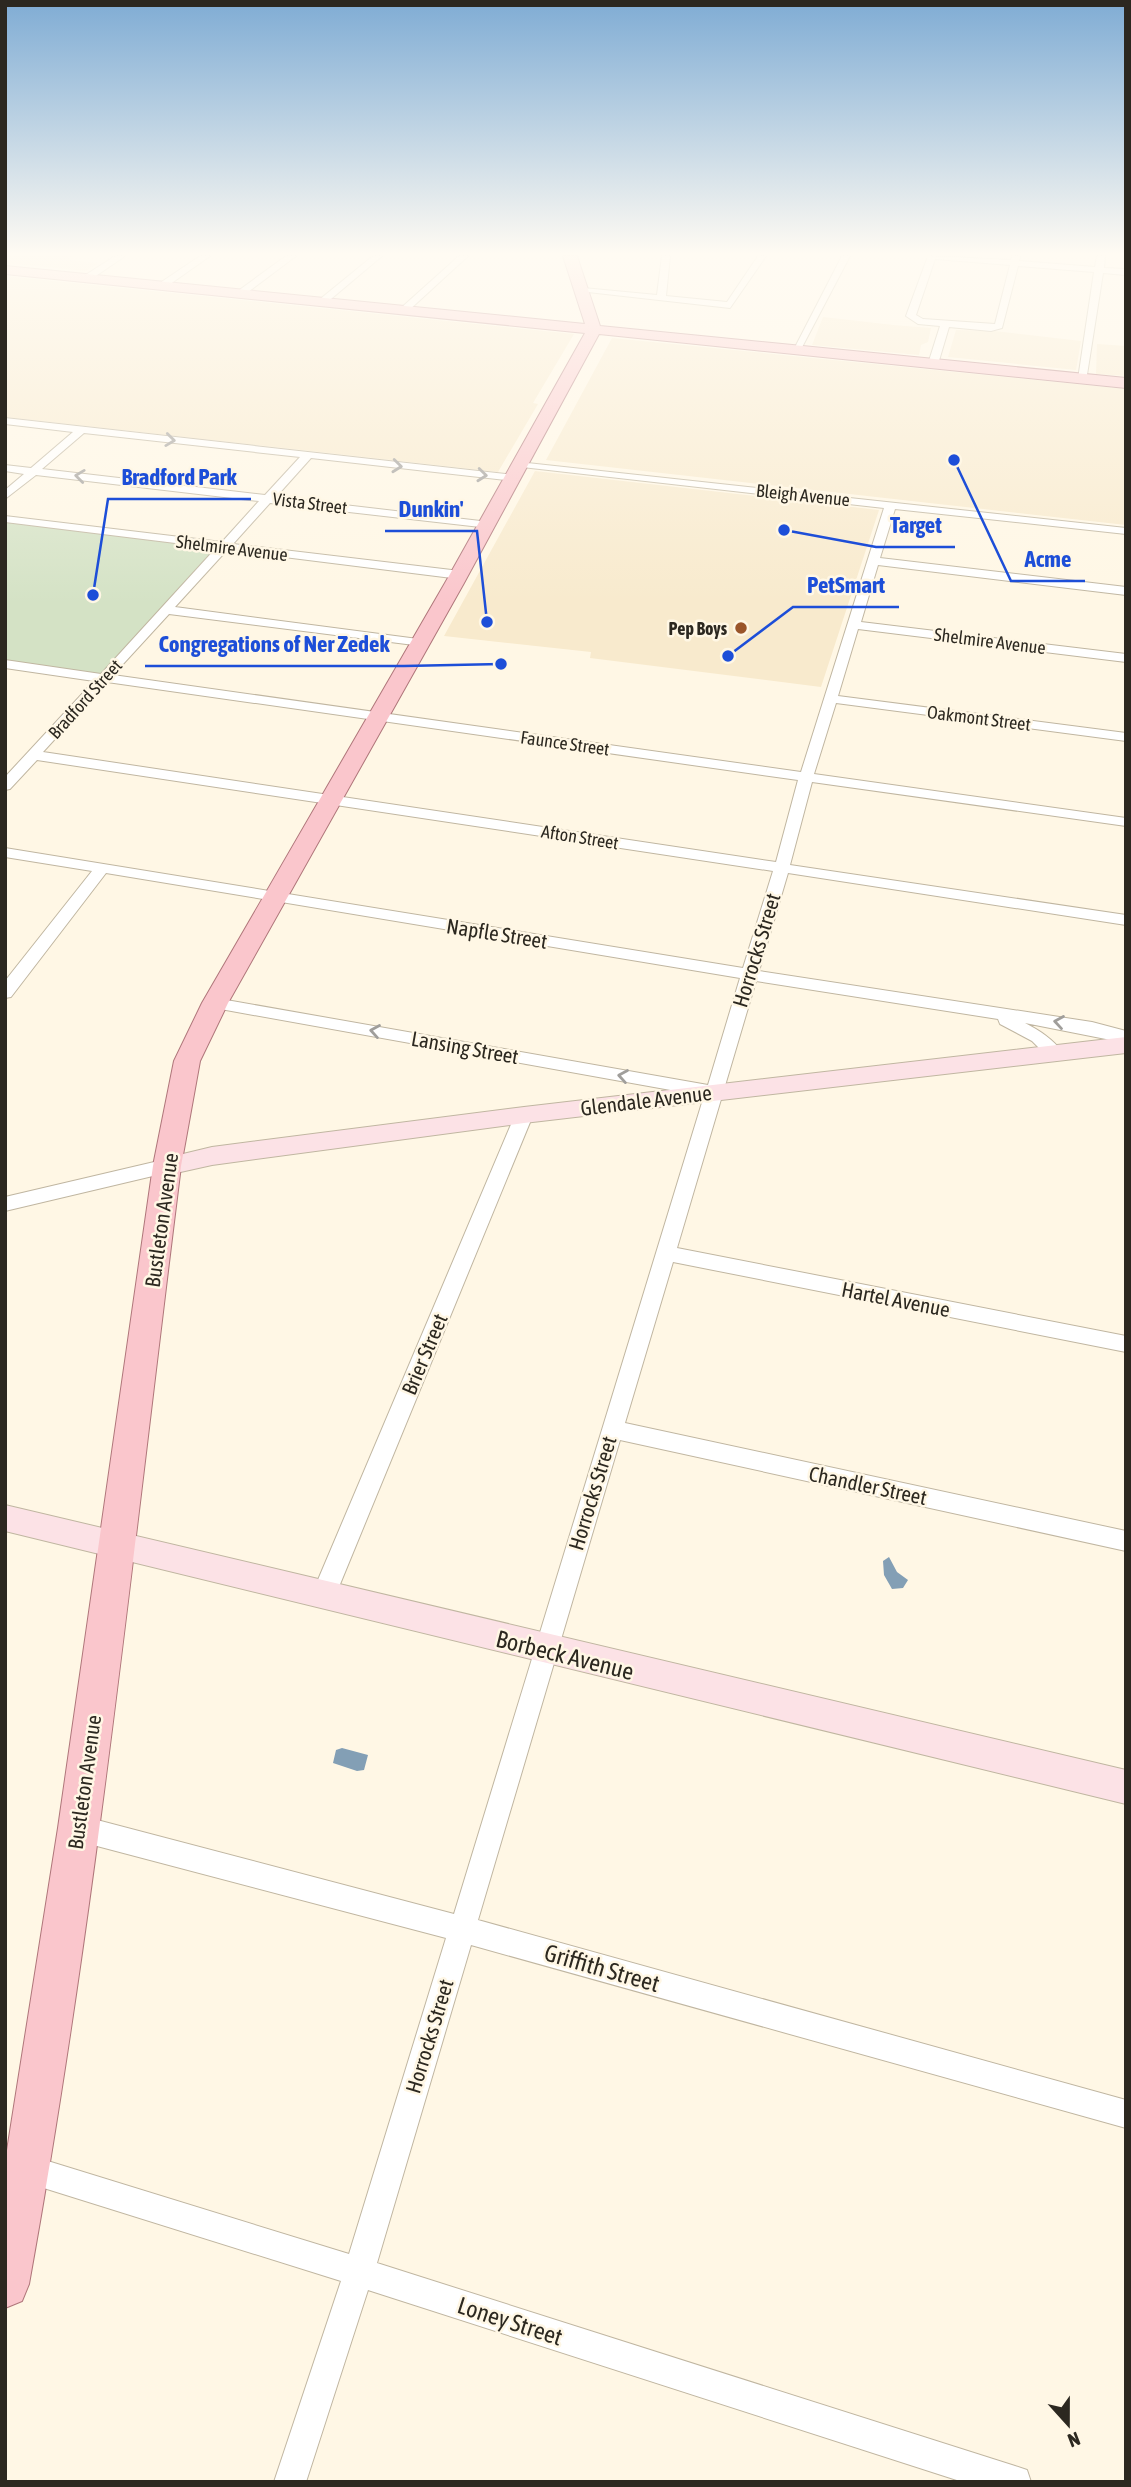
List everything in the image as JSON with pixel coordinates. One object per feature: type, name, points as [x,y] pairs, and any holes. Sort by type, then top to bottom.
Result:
[{"type":"main road","name":"Bustleton Avenue","points":[[5,2284],[16,2166],[78,1828],[167,1166],[187,1060],[215,1003],[418,643],[489,525],[571,372]]},
{"type":"main road","points":[[1018,372],[1126,383]]},
{"type":"street","points":[[1083,379],[1084,372]]},
{"type":"street","name":"Bleigh Avenue","points":[[5,421],[307,456],[518,471],[891,504],[1126,531]]},
{"type":"street","points":[[5,496],[81,430]]},
{"type":"street","name":"Bradford Street","points":[[5,786],[307,456]]},
{"type":"street","name":"Vista Street","points":[[5,468],[489,525]]},
{"type":"street","name":"Horrocks Street","points":[[290,2482],[359,2273],[544,1651],[666,1253],[747,974],[782,867],[806,777],[891,504]]},
{"type":"street","name":"Shelmire Avenue","points":[[5,519],[460,575]]},
{"type":"street","points":[[874,561],[1126,591]]},
{"type":"street","points":[[166,610],[418,643]]},
{"type":"street","name":"Shelmire Avenue","points":[[855,625],[1126,658]]},
{"type":"street","name":"Faunce Street","points":[[5,664],[1126,822]]},
{"type":"street","name":"Oakmont Street","points":[[832,699],[1126,737]]},
{"type":"street","name":"Afton Street","points":[[34,755],[1126,920]]},
{"type":"street","name":"Napfle Street","points":[[5,852],[747,974],[990,1011],[1092,1028],[1126,1037]]},
{"type":"street","points":[[5,993],[101,869]]},
{"type":"street","name":"Lansing Street","points":[[215,1003],[714,1092]]},
{"type":"street","name":"Napfle Street","points":[[990,1011],[1038,1037],[1054,1053]]},
{"type":"street","name":"Glendale Avenue","points":[[167,1166],[212,1156],[524,1115],[1126,1045]]},
{"type":"street","name":"Brier Street","points":[[324,1594],[524,1115]]},
{"type":"street","points":[[5,1204],[167,1166]]},
{"type":"street","name":"Hartel Avenue","points":[[666,1253],[1126,1344]]},
{"type":"street","name":"Chandler Street","points":[[611,1429],[1126,1541]]},
{"type":"street","name":"Borbeck Avenue","points":[[5,1518],[324,1594],[544,1651],[1126,1787]]},
{"type":"street","name":"Griffith Street","points":[[78,1828],[461,1929],[1126,2113]]},
{"type":"street","name":"Loney Street","points":[[16,2166],[1015,2482]]},
{"type":"shaded area","points":[[5,372],[551,372],[533,403],[538,404],[498,472],[5,417]]},
{"type":"shaded area","points":[[594,372],[955,372],[1126,389],[1126,525],[546,460]]},
{"type":"shaded area","points":[[1126,372],[1126,376],[1096,374]]},
{"type":"shaded area","points":[[535,471],[879,510],[821,687],[590,658],[591,652],[444,636]]},
{"type":"green space","points":[[5,519],[224,547],[104,678],[5,664]]},
{"type":"water","points":[[889,1557],[897,1572],[908,1580],[903,1588],[892,1589],[884,1575],[883,1561]]},
{"type":"water","points":[[342,1748],[368,1755],[364,1770],[357,1771],[333,1763],[336,1750]]},
{"type":"place","name":"Acme","points":[[954,460]]},
{"type":"place","name":"Target","points":[[784,530]]},
{"type":"place","name":"Bradford Park","points":[[93,595]]},
{"type":"place","name":"Dunkin'","points":[[487,622]]},
{"type":"place","name":"Pep Boys","points":[[741,628]]},
{"type":"place","name":"PetSmart","points":[[728,656]]},
{"type":"place","name":"Congregations of Ner Zedek","points":[[501,664]]}]
